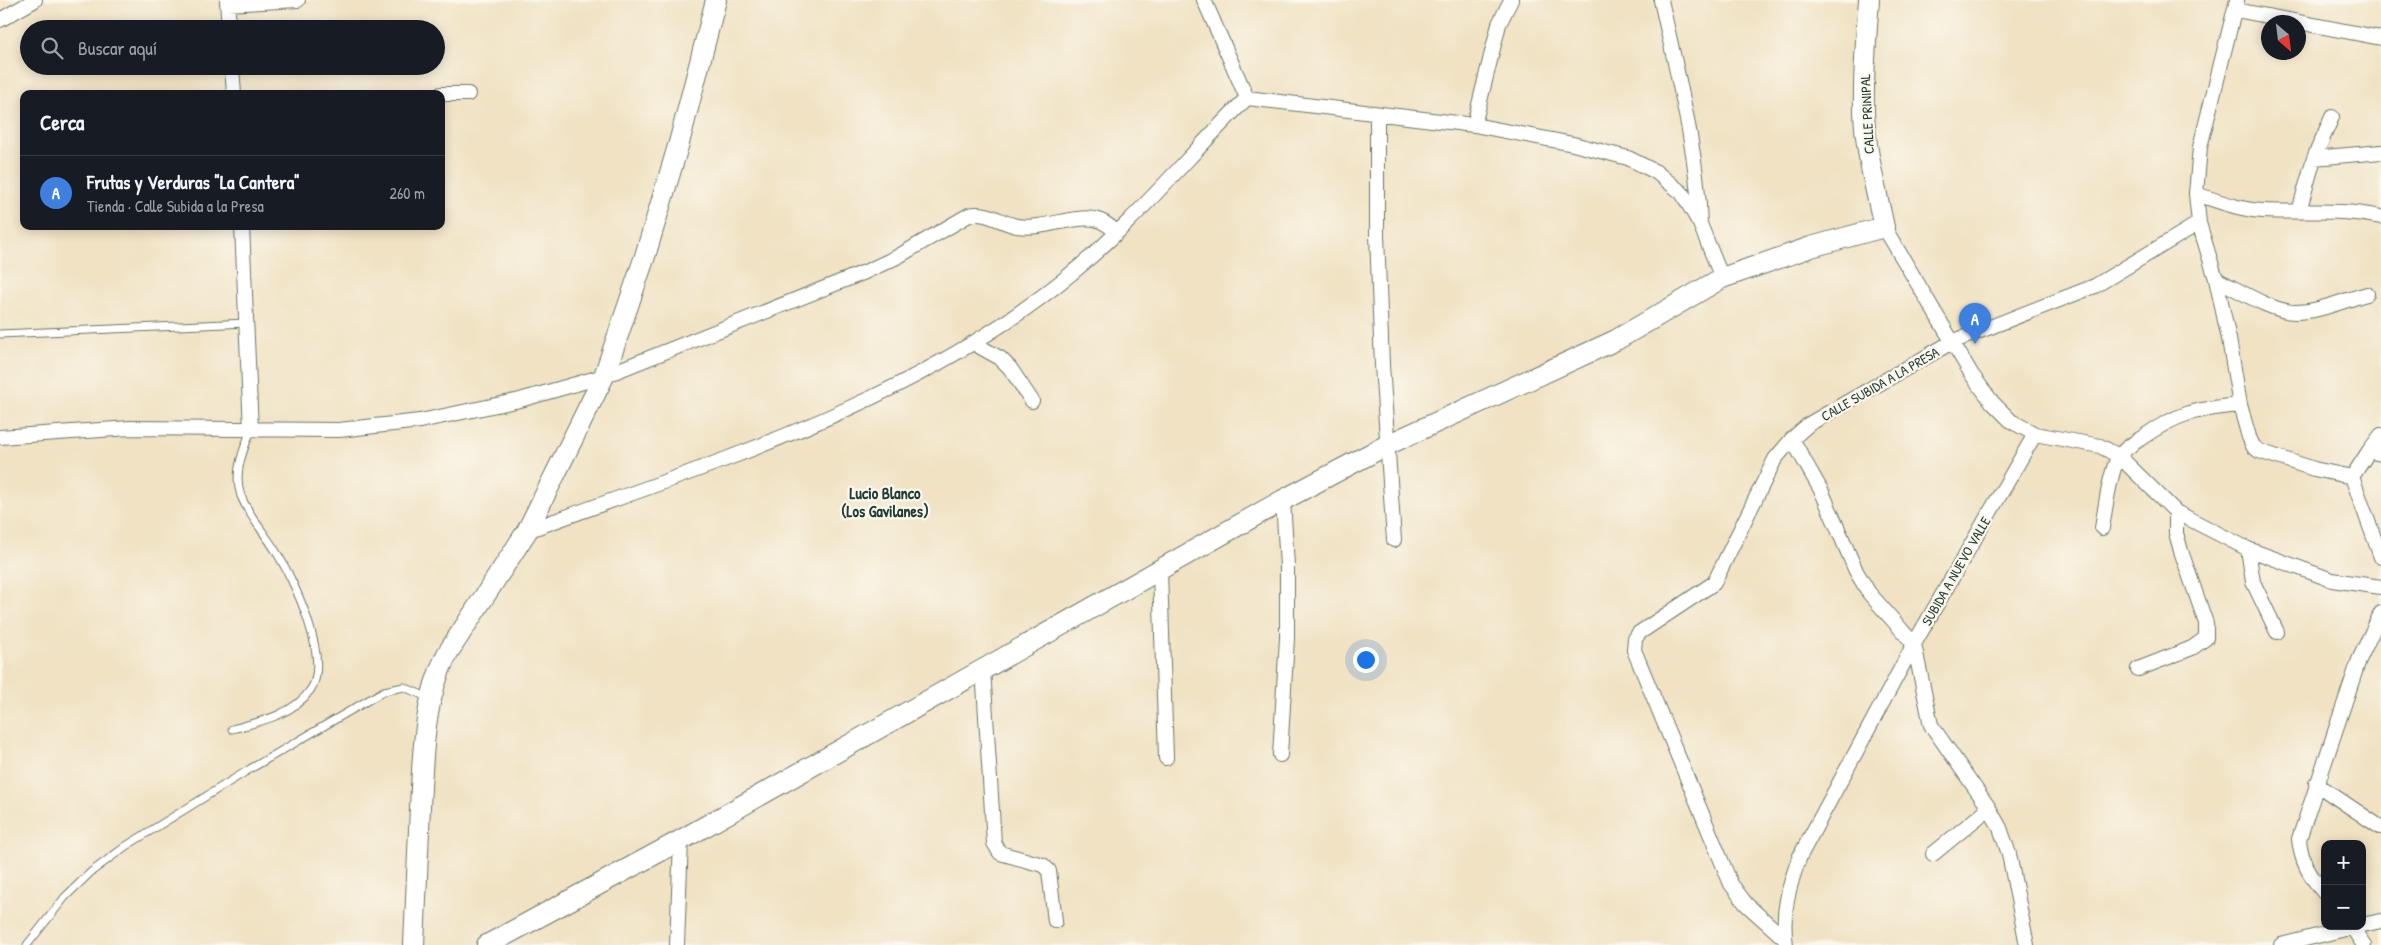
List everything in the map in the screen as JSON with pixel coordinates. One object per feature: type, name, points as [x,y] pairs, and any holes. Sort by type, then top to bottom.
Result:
[{"type":"street","points":[[0,20],[35,0]]},
{"type":"street","points":[[228,20],[227,2],[298,0]]},
{"type":"street","points":[[414,945],[422,766],[429,699],[436,675],[447,654],[527,531],[604,376],[645,256],[679,143],[716,0]]},
{"type":"street","points":[[1204,0],[1247,98]]},
{"type":"street","points":[[1474,125],[1499,24],[1511,0]]},
{"type":"street","points":[[1662,0],[1693,149],[1699,186],[1700,224]]},
{"type":"street","name":"CALLE PRINIPAL","points":[[1869,0],[1864,49],[1864,112],[1870,166],[1884,227]]},
{"type":"street","points":[[2352,477],[2268,455],[2252,446],[2240,405],[2229,338],[2216,279],[2200,223],[2196,194],[2200,147],[2215,80],[2236,5],[2381,38]]},
{"type":"street","points":[[233,75],[234,90]]},
{"type":"street","points":[[445,94],[468,94]]},
{"type":"street","points":[[527,531],[828,418],[907,382],[973,343],[1068,277],[1118,232],[1247,98]]},
{"type":"street","points":[[1247,98],[1474,125],[1573,144],[1628,158],[1656,172],[1682,193],[1700,224],[1722,278]]},
{"type":"street","points":[[1377,114],[1377,245],[1394,540]]},
{"type":"street","points":[[2299,211],[2314,158],[2332,117]]},
{"type":"street","points":[[2314,158],[2381,152]]},
{"type":"street","points":[[2196,194],[2261,212],[2361,212],[2381,217]]},
{"type":"street","points":[[0,437],[130,428],[339,430],[420,421],[520,400],[604,376],[865,272],[897,257],[969,215],[976,213],[1011,225],[1032,228],[1083,218],[1094,219],[1118,232]]},
{"type":"street","name":"CALLE SUBIDA A LA PRESA","points":[[1786,942],[1746,904],[1731,884],[1634,650],[1635,639],[1639,633],[1714,583],[1775,459],[1792,439],[1809,424],[1952,342],[2095,286],[2200,223]]},
{"type":"street","points":[[487,945],[681,840],[1283,500],[1387,444],[1616,340],[1722,278],[1811,248],[1884,227],[1952,342],[1992,402],[2011,421],[2034,434],[2100,446],[2119,456],[2176,512],[2248,549],[2332,580],[2381,586]]},
{"type":"street","points":[[242,230],[250,430]]},
{"type":"street","points":[[2216,279],[2280,310],[2293,312],[2309,311],[2367,294]]},
{"type":"street","points":[[973,343],[1000,358],[1010,368],[1032,401]]},
{"type":"street","points":[[2102,528],[2107,497],[2119,456],[2156,427],[2183,414],[2200,408],[2240,405]]},
{"type":"street","name":"SUBIDA A NUEVO VALLE","points":[[1786,942],[1785,910],[1788,886],[1800,856],[1914,644],[2034,434]]},
{"type":"street","points":[[2352,477],[2375,453],[2381,435]]},
{"type":"street","points":[[1792,439],[1822,492],[1856,571],[1869,593],[1914,644],[1931,725],[1989,808],[2000,828],[2009,854],[2027,945]]},
{"type":"street","points":[[2352,477],[2381,557]]},
{"type":"street","points":[[1280,755],[1287,638],[1287,566],[1283,500]]},
{"type":"street","points":[[2138,669],[2192,648],[2206,638],[2206,623],[2176,533],[2176,512]]},
{"type":"street","points":[[2248,549],[2253,582],[2277,632]]},
{"type":"street","points":[[1160,571],[1166,758]]},
{"type":"street","points":[[2321,889],[2310,877],[2301,858],[2299,838],[2359,660],[2381,613]]},
{"type":"street","points":[[982,669],[994,843],[1000,853],[1043,865],[1049,871],[1055,921]]},
{"type":"street","points":[[2316,784],[2380,827]]},
{"type":"street","points":[[1933,854],[1989,808]]},
{"type":"street","points":[[677,945],[681,840]]},
{"type":"street","points":[[2366,924],[2381,920]]},
{"type":"street","points":[[2281,945],[2340,930]]},
{"type":"street","points":[[2358,930],[2364,945]]},
{"type":"lane","points":[[0,334],[247,323]]},
{"type":"lane","points":[[232,729],[270,719],[295,705],[312,688],[316,662],[312,631],[292,578],[252,518],[241,495],[238,474],[250,430]]},
{"type":"lane","points":[[27,945],[65,897],[91,872],[126,846],[250,769],[384,691],[404,688],[429,699]]},
{"type":"place","name":"Frutas y Verduras \"La Cantera\"","points":[[1975,344]]},
{"type":"district","name":"Lucio Blanco (Los Gavilanes)","points":[[885,502]]}]
